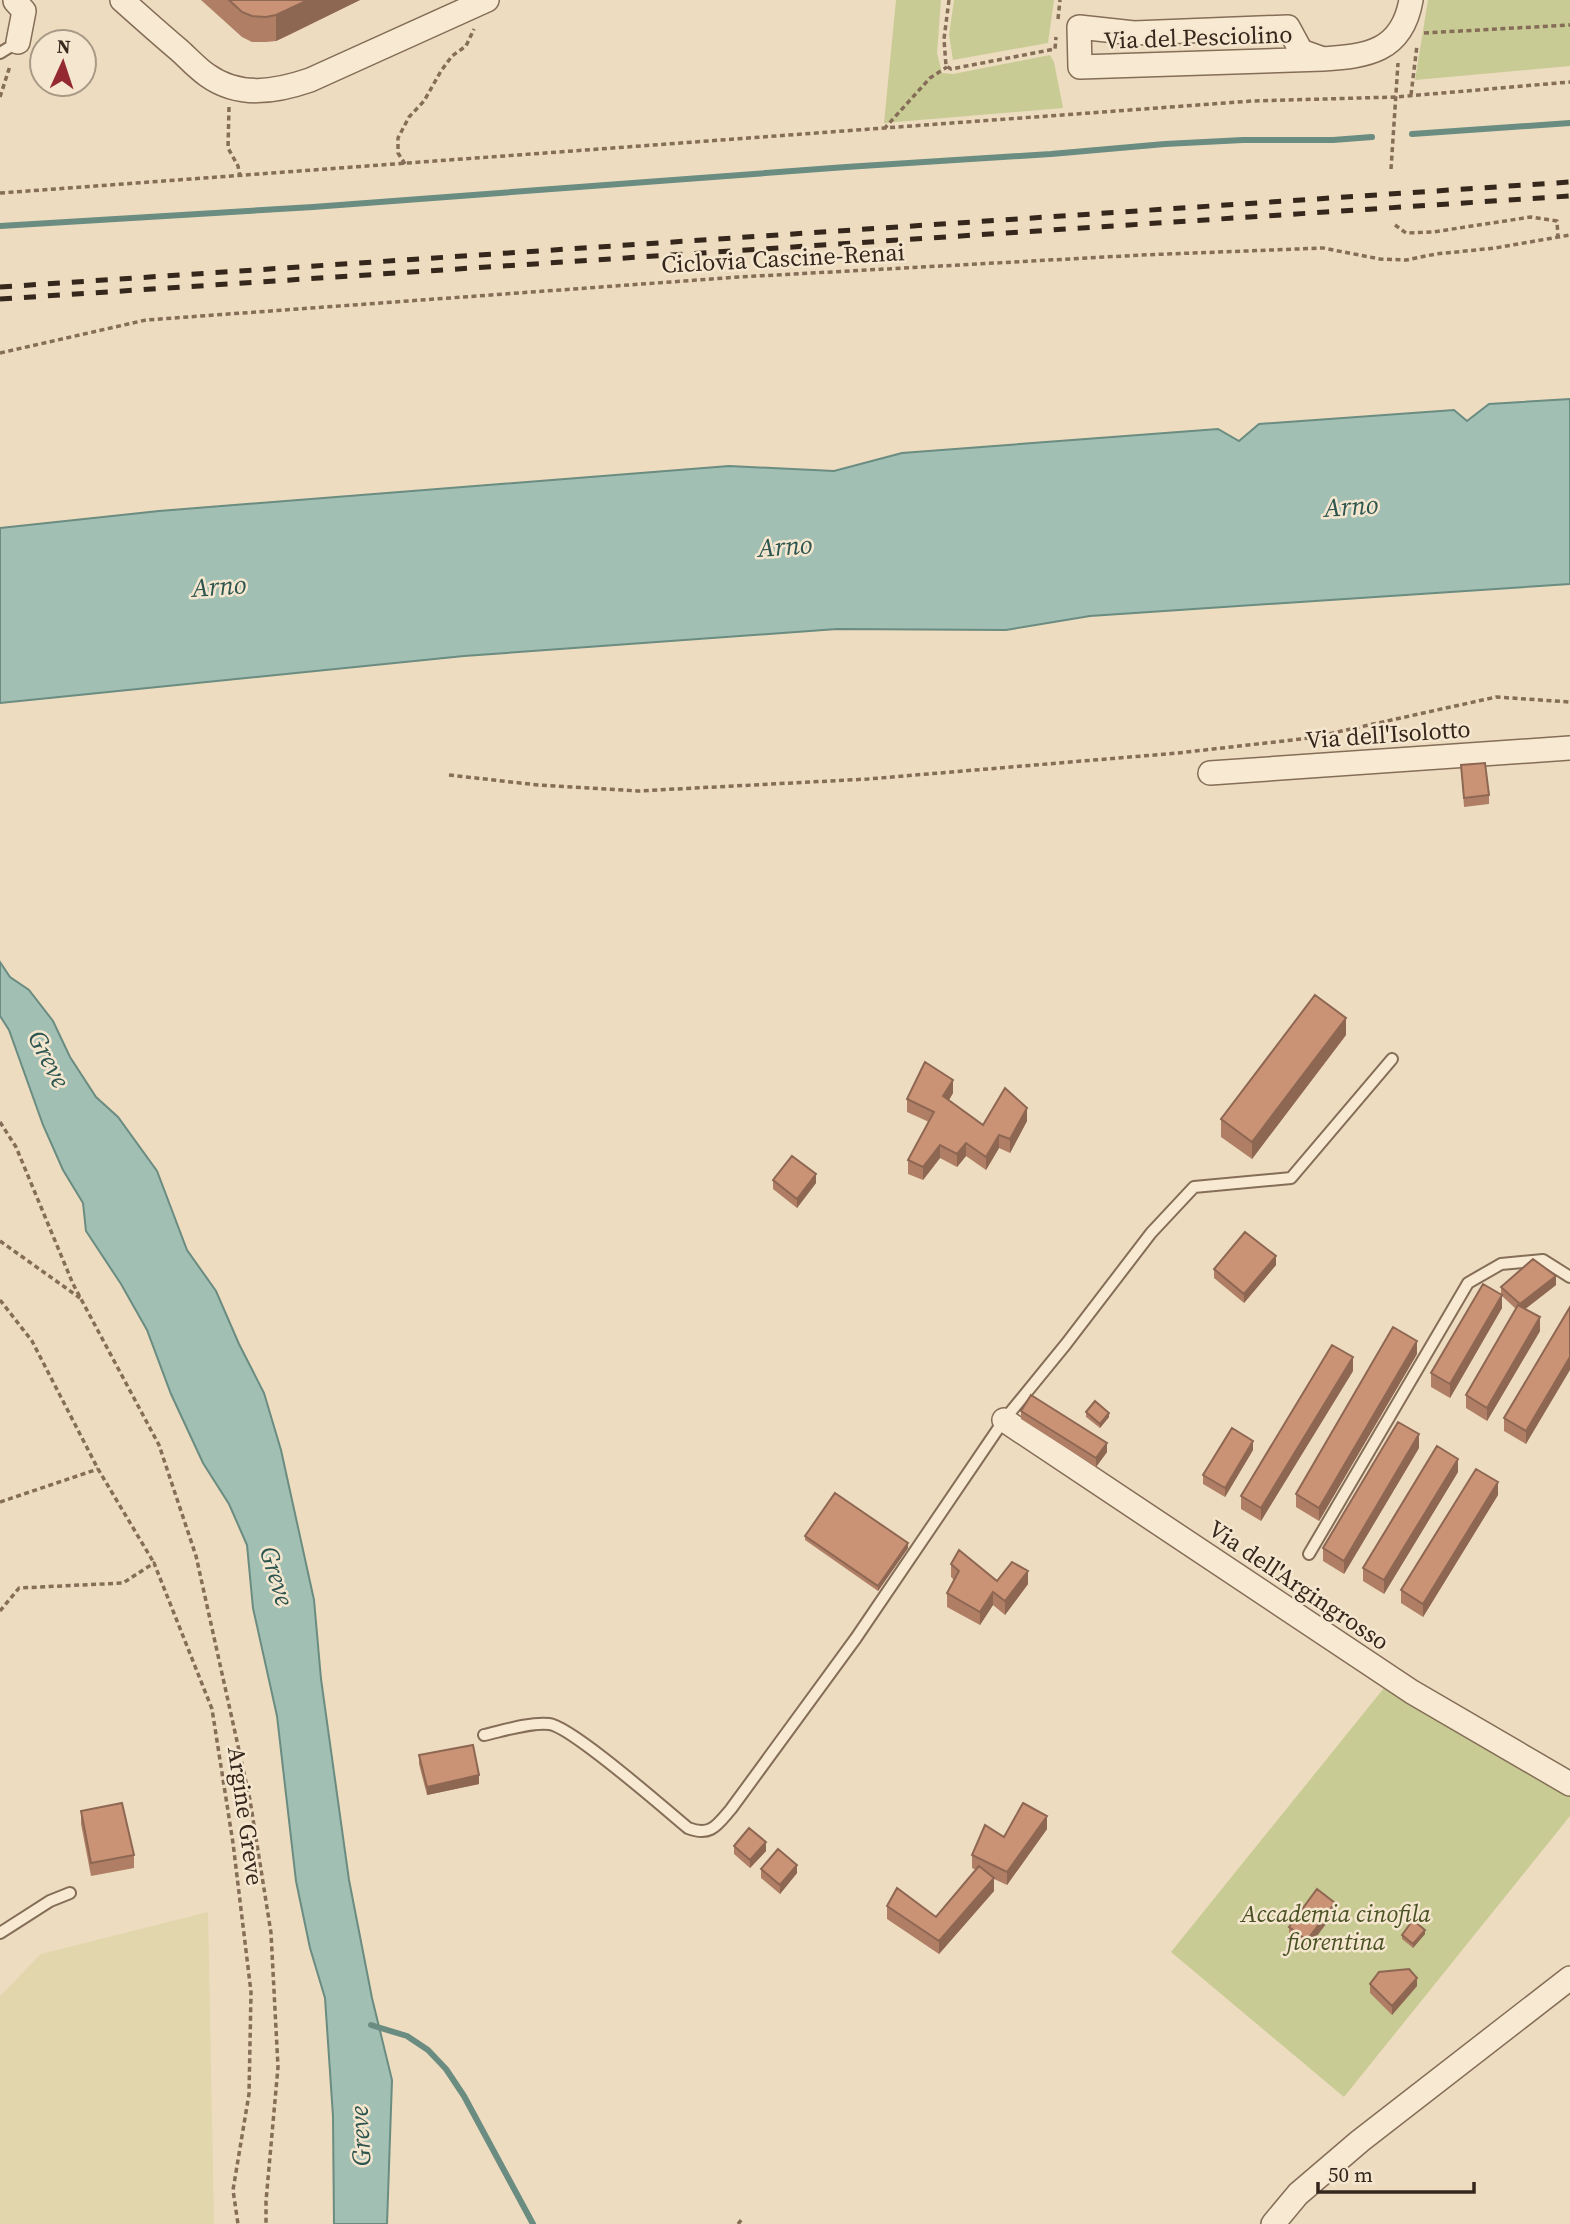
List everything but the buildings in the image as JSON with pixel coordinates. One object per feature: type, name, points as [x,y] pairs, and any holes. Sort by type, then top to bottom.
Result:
[{"type":"street","points":[[122,0],[207,75],[224,85],[244,91],[264,92],[310,80],[483,2]]},
{"type":"street","points":[[1399,32],[1411,0]]},
{"type":"street","points":[[9,47],[24,11],[10,1]]},
{"type":"street","name":"Via del Pesciolino","points":[[1323,59],[1301,51],[1289,27],[1134,33],[1079,27],[1080,67],[1323,59],[1357,56],[1371,53],[1385,45],[1399,32]]},
{"type":"street","name":"Via dell'Isolotto","points":[[1210,773],[1570,748]]},
{"type":"street","name":"Via dell'Argingrosso","points":[[1004,1420],[1412,1692],[1570,1784]]},
{"type":"street","points":[[1273,2224],[1298,2194],[1360,2141],[1570,1978]]},
{"type":"lane","points":[[484,1735],[549,1724],[562,1728],[688,1828],[699,1832],[713,1829],[731,1809],[856,1638],[1004,1420],[1151,1233],[1194,1188],[1291,1178],[1392,1059]]},
{"type":"lane","points":[[1309,1554],[1468,1283],[1501,1264],[1543,1261],[1570,1277]]},
{"type":"lane","points":[[0,1933],[50,1901],[70,1893]]},
{"type":"path","points":[[947,67],[944,40],[949,0]]},
{"type":"path","points":[[405,164],[398,153],[398,138],[409,117],[424,101],[452,56],[466,46],[483,2]]},
{"type":"path","points":[[1411,95],[1418,33],[1570,25]]},
{"type":"path","points":[[1391,169],[1399,32]]},
{"type":"path","points":[[0,97],[9,47]]},
{"type":"path","points":[[947,67],[951,69],[1055,49]]},
{"type":"path","points":[[884,129],[930,78],[947,67]]},
{"type":"path","points":[[0,193],[1252,101],[1396,97],[1570,82]]},
{"type":"path","points":[[224,85],[229,106],[229,148],[240,176]]},
{"type":"path","points":[[1395,225],[1406,233],[1433,232],[1531,217],[1557,222],[1558,238]]},
{"type":"path","name":"Ciclovia Cascine-Renai","points":[[0,353],[146,320],[739,277],[1142,255],[1323,248],[1380,259],[1406,260],[1570,235]]},
{"type":"path","points":[[449,775],[538,785],[638,791],[868,779],[1178,753],[1310,738],[1496,697],[1570,702]]},
{"type":"path","points":[[0,1122],[16,1147],[73,1284],[159,1444],[196,1556],[250,1800],[271,1933],[278,2067],[266,2224]]},
{"type":"path","points":[[0,1241],[81,1299]]},
{"type":"path","name":"Argine Greve","points":[[0,1300],[33,1341],[98,1469],[154,1563],[212,1709],[233,1843],[251,1992],[249,2094],[233,2190],[238,2224]]},
{"type":"path","points":[[0,1502],[98,1469]]},
{"type":"path","points":[[0,1611],[19,1588],[123,1583],[154,1563]]},
{"type":"path","points":[[738,2224],[742,2219]]},
{"type":"shaded area","points":[[208,1912],[214,2224],[0,2224],[0,1996],[41,1954]]},
{"type":"green space","points":[[896,0],[941,0],[937,53],[942,73],[953,74],[1050,55],[1054,62],[1063,108],[884,123]]},
{"type":"green space","points":[[954,0],[1054,0],[1048,43],[953,60],[949,35]]},
{"type":"green space","points":[[1428,0],[1570,0],[1570,66],[1415,80]]},
{"type":"green space","name":"Accademia cinofila fiorentina","points":[[1384,1688],[1570,1797],[1570,1816],[1344,2097],[1171,1952]]},
{"type":"water","name":"Arno","points":[[1570,399],[1570,584],[1090,616],[1006,630],[837,629],[464,656],[0,703],[0,528],[159,511],[729,466],[834,471],[902,453],[1218,429],[1239,441],[1259,424],[1454,410],[1467,421],[1489,404]]},
{"type":"water","name":"Greve","points":[[0,962],[10,977],[29,990],[53,1021],[70,1057],[96,1097],[118,1117],[157,1171],[187,1250],[216,1291],[264,1393],[281,1450],[314,1600],[321,1679],[349,1880],[372,1998],[392,2080],[387,2224],[334,2224],[333,2116],[325,1998],[310,1948],[296,1881],[277,1716],[253,1608],[247,1545],[229,1504],[203,1463],[171,1394],[147,1330],[86,1231],[83,1203],[63,1170],[43,1125],[9,1030],[0,1016]]},
{"type":"waterway","points":[[1412,134],[1570,123]]},
{"type":"waterway","points":[[0,226],[313,207],[1165,144],[1372,137]]},
{"type":"waterway","points":[[371,2025],[407,2036],[428,2050],[446,2069],[464,2096],[533,2224]]},
{"type":"railway","points":[[0,287],[1570,182]]},
{"type":"railway","points":[[0,299],[1570,196]]}]
